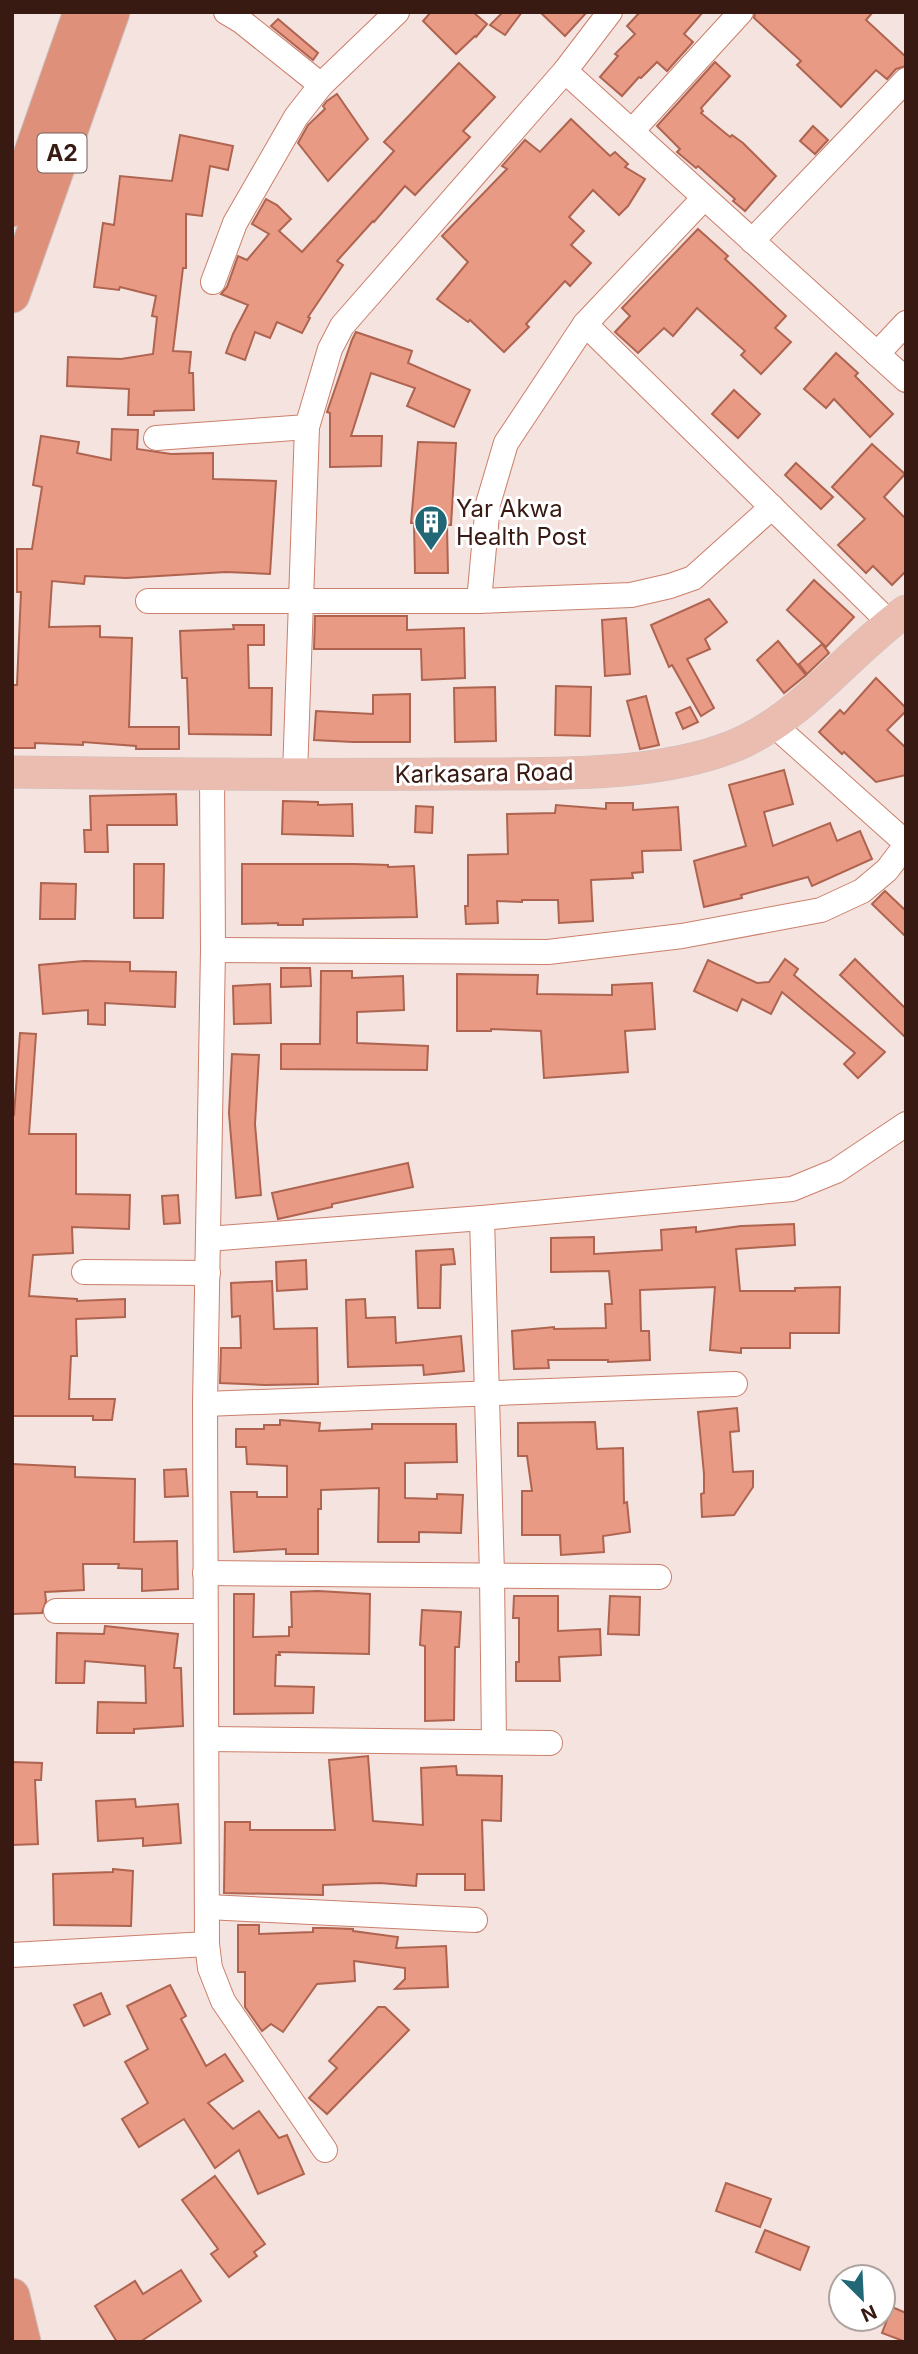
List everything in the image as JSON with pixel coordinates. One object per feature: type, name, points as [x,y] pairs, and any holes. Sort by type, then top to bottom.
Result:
[{"type":"highway","name":"A2","points":[[15,193],[81,12]]},
{"type":"highway","name":"A2","points":[[12,295],[112,12]]},
{"type":"highway","points":[[12,2296],[23,2342]]},
{"type":"main road","name":"Karkasara Road","points":[[12,772],[212,775],[574,773],[667,765],[715,753],[774,725],[898,617]]},
{"type":"street","points":[[226,12],[321,85]]},
{"type":"street","points":[[213,282],[235,223],[296,117],[321,85],[397,12]]},
{"type":"street","points":[[295,775],[307,427],[330,349],[342,326],[565,71],[610,12]]},
{"type":"street","points":[[632,131],[741,12]]},
{"type":"street","points":[[565,71],[906,380]]},
{"type":"street","points":[[752,241],[906,80]]},
{"type":"street","points":[[479,601],[488,503],[506,443],[585,324],[704,198]]},
{"type":"street","points":[[877,354],[906,323]]},
{"type":"street","points":[[585,324],[772,507],[898,617]]},
{"type":"street","points":[[156,438],[307,427]]},
{"type":"street","points":[[148,601],[479,601],[631,595],[693,578],[772,507]]},
{"type":"street","points":[[213,950],[548,952],[682,936],[821,910],[862,891],[887,870],[906,844],[774,725]]},
{"type":"street","points":[[212,775],[213,950],[205,1404],[207,1944],[210,1968],[223,2001],[325,2150]]},
{"type":"street","points":[[208,1239],[482,1218],[792,1189],[836,1171],[906,1124]]},
{"type":"street","points":[[482,1218],[494,1742]]},
{"type":"street","points":[[84,1272],[208,1273]]},
{"type":"street","points":[[205,1404],[735,1384]]},
{"type":"street","points":[[205,1573],[659,1577]]},
{"type":"street","points":[[56,1611],[205,1611]]},
{"type":"street","points":[[207,1740],[550,1743]]},
{"type":"street","points":[[206,1907],[475,1920]]},
{"type":"street","points":[[12,1955],[207,1944]]},
{"type":"building","points":[[431,12],[473,12],[487,24],[456,54],[423,21]]},
{"type":"building","points":[[503,12],[522,12],[505,35],[490,25]]},
{"type":"building","points":[[540,12],[587,12],[565,36]]},
{"type":"building","points":[[640,12],[703,12],[684,34],[693,42],[667,71],[657,62],[622,96],[600,77],[618,56],[615,54],[635,34],[627,26]]},
{"type":"building","points":[[755,12],[873,12],[866,20],[906,57],[906,66],[896,69],[887,79],[876,70],[841,107],[797,65],[801,61],[754,18]]},
{"type":"building","points":[[278,19],[318,53],[313,60],[271,26]]},
{"type":"building","points":[[715,62],[730,76],[701,108],[701,113],[730,137],[732,135],[743,143],[776,176],[745,211],[698,166],[696,168],[677,152],[680,149],[657,126]]},
{"type":"building","points":[[459,63],[495,97],[463,131],[470,137],[415,195],[405,186],[337,261],[343,265],[308,317],[310,318],[302,333],[277,322],[270,338],[255,332],[245,360],[226,353],[248,305],[221,294],[227,287],[238,256],[247,260],[269,234],[252,224],[266,199],[277,205],[291,219],[279,231],[302,252],[394,151],[384,142]]},
{"type":"building","points":[[337,94],[368,139],[328,181],[298,143],[308,125],[325,109],[323,106]]},
{"type":"building","points":[[571,119],[610,156],[615,152],[628,164],[625,167],[645,179],[619,215],[593,190],[569,217],[584,231],[571,245],[591,263],[570,286],[565,281],[526,324],[529,327],[504,352],[470,320],[468,322],[437,299],[468,262],[442,236],[507,169],[502,166],[525,140],[540,152]]},
{"type":"building","points":[[813,126],[828,140],[815,154],[800,141]]},
{"type":"building","points":[[180,135],[233,146],[228,170],[210,166],[202,216],[186,214],[186,268],[183,268],[173,351],[191,352],[189,373],[193,373],[194,410],[128,415],[129,389],[67,386],[68,357],[121,359],[153,354],[157,317],[152,316],[156,296],[120,287],[119,290],[94,287],[103,223],[114,225],[120,176],[172,181]]},
{"type":"building","points":[[698,229],[728,256],[725,259],[786,316],[775,328],[791,342],[761,374],[741,355],[745,351],[697,308],[673,336],[664,328],[638,353],[615,332],[630,316],[622,308]]},
{"type":"building","points":[[356,332],[412,351],[408,363],[470,390],[454,427],[407,406],[415,388],[371,373],[351,436],[382,436],[381,466],[330,467],[330,413],[327,412]]},
{"type":"building","points":[[836,353],[858,373],[855,376],[893,414],[870,437],[834,399],[826,408],[804,389]]},
{"type":"building","points":[[734,390],[760,414],[738,438],[712,414]]},
{"type":"building","points":[[112,429],[138,430],[137,449],[171,454],[213,453],[213,479],[276,481],[270,574],[226,572],[126,578],[85,576],[84,584],[52,581],[49,627],[100,626],[100,637],[132,638],[129,727],[179,727],[179,749],[136,749],[136,746],[83,742],[83,745],[35,743],[35,748],[12,748],[12,685],[17,685],[21,592],[17,592],[17,549],[32,549],[42,487],[33,485],[41,436],[79,442],[77,453],[111,460]]},
{"type":"building","points":[[418,442],[456,443],[451,525],[447,525],[448,573],[415,573],[414,523],[411,523]]},
{"type":"building","points":[[872,444],[905,474],[884,497],[906,519],[906,571],[892,585],[873,566],[866,573],[838,545],[865,519],[832,487]]},
{"type":"building","points":[[796,463],[833,497],[821,509],[785,475]]},
{"type":"building","points":[[814,580],[854,617],[826,647],[787,610]]},
{"type":"building","points":[[709,599],[727,622],[705,639],[710,649],[687,659],[714,708],[701,716],[672,665],[669,667],[651,625]]},
{"type":"building","points":[[315,616],[407,616],[407,630],[464,628],[465,678],[422,680],[421,649],[314,649]]},
{"type":"building","points":[[626,618],[630,674],[605,676],[602,620]]},
{"type":"building","points":[[233,625],[264,625],[264,645],[248,645],[249,688],[272,688],[271,735],[189,734],[187,678],[182,678],[180,631],[234,629]]},
{"type":"building","points":[[778,641],[806,675],[784,693],[757,660]]},
{"type":"building","points":[[822,644],[829,653],[807,674],[799,664]]},
{"type":"building","points":[[876,678],[906,708],[887,730],[906,748],[906,775],[876,782],[819,732],[840,710],[844,714]]},
{"type":"building","points":[[556,686],[591,687],[590,736],[555,735]]},
{"type":"building","points":[[495,687],[496,741],[455,742],[454,688]]},
{"type":"building","points":[[410,694],[410,742],[314,740],[316,711],[373,714],[373,695]]},
{"type":"building","points":[[646,696],[659,745],[640,749],[627,701]]},
{"type":"building","points":[[690,707],[698,722],[683,729],[676,713]]},
{"type":"building","points":[[784,770],[793,804],[764,812],[773,846],[830,823],[837,841],[860,831],[872,859],[812,886],[808,877],[704,907],[694,861],[746,846],[729,785]]},
{"type":"building","points":[[176,794],[177,825],[107,825],[108,852],[85,852],[84,830],[91,830],[90,796]]},
{"type":"building","points":[[283,801],[318,802],[318,805],[352,804],[353,836],[282,834]]},
{"type":"building","points":[[606,803],[633,803],[633,810],[678,807],[681,850],[642,851],[643,872],[632,873],[633,878],[591,880],[593,921],[559,923],[558,900],[522,900],[497,901],[498,923],[466,924],[468,855],[508,854],[507,814],[555,813],[556,805],[606,809]]},
{"type":"building","points":[[416,806],[433,807],[432,833],[415,832]]},
{"type":"building","points":[[134,864],[164,864],[163,918],[134,918]]},
{"type":"building","points":[[242,864],[414,866],[417,917],[303,919],[303,925],[242,924]]},
{"type":"building","points":[[41,883],[76,884],[75,919],[40,919]]},
{"type":"building","points":[[885,891],[906,911],[906,937],[872,904]]},
{"type":"building","points":[[785,959],[798,969],[794,975],[885,1052],[858,1078],[844,1064],[855,1053],[782,992],[771,1014],[742,999],[737,1011],[694,991],[708,960],[757,983],[769,982]]},
{"type":"building","points":[[855,959],[906,1009],[906,1038],[840,975]]},
{"type":"building","points":[[84,961],[130,962],[130,971],[176,972],[175,1007],[105,1003],[105,1025],[88,1024],[88,1010],[43,1014],[39,965]]},
{"type":"building","points":[[281,968],[310,968],[311,986],[281,987]]},
{"type":"building","points":[[321,971],[352,971],[352,978],[403,976],[404,1010],[357,1012],[357,1043],[428,1046],[427,1070],[281,1069],[281,1044],[320,1044]]},
{"type":"building","points":[[457,974],[538,975],[537,994],[612,995],[612,985],[652,983],[655,1029],[625,1031],[628,1072],[544,1078],[541,1031],[457,1031]]},
{"type":"building","points":[[270,984],[271,1023],[234,1024],[233,986]]},
{"type":"building","points":[[20,1033],[36,1034],[29,1134],[76,1134],[76,1194],[130,1195],[129,1229],[72,1227],[73,1253],[33,1255],[29,1296],[77,1301],[125,1299],[125,1317],[76,1319],[77,1356],[71,1356],[69,1399],[115,1399],[112,1420],[93,1420],[93,1416],[12,1416],[12,1115]]},
{"type":"building","points":[[232,1054],[259,1055],[255,1124],[261,1195],[236,1198],[229,1113]]},
{"type":"building","points":[[408,1163],[413,1187],[332,1204],[332,1207],[278,1219],[272,1193]]},
{"type":"building","points":[[178,1195],[180,1223],[164,1224],[162,1196]]},
{"type":"building","points":[[794,1224],[795,1245],[736,1249],[740,1291],[795,1291],[795,1288],[840,1287],[839,1333],[790,1333],[790,1348],[741,1348],[741,1353],[710,1350],[715,1287],[640,1290],[641,1331],[649,1331],[650,1360],[548,1360],[549,1368],[514,1369],[512,1331],[554,1327],[606,1328],[605,1304],[612,1304],[609,1271],[551,1272],[551,1238],[594,1237],[594,1254],[662,1250],[661,1230],[696,1227],[696,1232],[741,1226]]},
{"type":"building","points":[[453,1249],[455,1264],[441,1265],[440,1308],[418,1308],[416,1251]]},
{"type":"building","points":[[306,1260],[307,1289],[277,1291],[276,1262]]},
{"type":"building","points":[[272,1281],[274,1329],[317,1328],[318,1384],[220,1383],[221,1348],[241,1348],[240,1316],[232,1317],[231,1283]]},
{"type":"building","points":[[365,1299],[366,1318],[395,1317],[396,1343],[461,1336],[464,1371],[424,1375],[423,1365],[348,1367],[346,1300]]},
{"type":"building","points":[[737,1408],[739,1431],[730,1432],[733,1472],[753,1471],[753,1487],[734,1515],[702,1517],[704,1474],[698,1412]]},
{"type":"building","points":[[280,1420],[320,1423],[319,1431],[372,1429],[372,1424],[456,1424],[457,1462],[405,1463],[405,1498],[437,1499],[437,1494],[463,1495],[461,1533],[419,1532],[419,1542],[378,1542],[379,1488],[321,1490],[321,1509],[318,1509],[318,1554],[286,1554],[286,1549],[234,1552],[231,1492],[257,1492],[257,1497],[287,1497],[287,1466],[247,1464],[246,1447],[236,1447],[236,1429],[264,1429],[264,1425],[280,1425]]},
{"type":"building","points":[[595,1422],[597,1449],[623,1448],[624,1503],[627,1502],[630,1532],[603,1536],[604,1552],[561,1555],[560,1535],[522,1535],[522,1491],[532,1491],[527,1456],[518,1456],[518,1423]]},
{"type":"building","points":[[12,1464],[75,1467],[75,1477],[135,1479],[134,1542],[177,1541],[178,1589],[142,1591],[142,1569],[118,1568],[119,1564],[83,1564],[84,1590],[45,1592],[46,1601],[42,1613],[12,1614]]},
{"type":"building","points":[[186,1469],[188,1496],[165,1497],[164,1470]]},
{"type":"building","points":[[291,1592],[370,1594],[369,1654],[279,1652],[280,1655],[276,1655],[275,1686],[314,1687],[313,1713],[234,1714],[234,1594],[254,1594],[253,1637],[289,1636],[289,1627],[292,1627]]},
{"type":"building","points":[[514,1596],[558,1596],[558,1631],[600,1629],[601,1655],[559,1657],[560,1681],[516,1681],[519,1618],[513,1618]]},
{"type":"building","points":[[610,1596],[640,1597],[639,1635],[608,1634]]},
{"type":"building","points":[[422,1610],[461,1612],[459,1647],[455,1647],[454,1720],[425,1721],[425,1646],[420,1645]]},
{"type":"building","points":[[105,1626],[178,1634],[174,1668],[181,1668],[183,1726],[134,1729],[134,1733],[97,1733],[98,1702],[146,1703],[145,1666],[85,1661],[84,1683],[56,1683],[57,1633],[104,1634]]},
{"type":"building","points":[[368,1756],[373,1821],[423,1825],[421,1768],[456,1766],[457,1775],[502,1776],[501,1821],[482,1820],[484,1890],[465,1890],[465,1874],[417,1874],[416,1886],[380,1883],[323,1885],[323,1895],[224,1893],[225,1822],[250,1822],[250,1830],[335,1830],[329,1760]]},
{"type":"building","points":[[12,1762],[42,1763],[41,1780],[35,1780],[38,1844],[12,1845]]},
{"type":"building","points":[[135,1799],[136,1807],[178,1804],[181,1843],[143,1846],[143,1838],[98,1841],[96,1801]]},
{"type":"building","points":[[113,1869],[133,1871],[131,1926],[54,1925],[53,1874],[113,1872]]},
{"type":"building","points":[[238,1925],[259,1925],[259,1934],[313,1932],[313,1928],[353,1929],[398,1937],[396,1948],[446,1946],[448,1987],[395,1989],[405,1979],[405,1968],[354,1961],[355,1981],[317,1984],[283,2032],[271,2024],[262,2031],[245,2007],[245,1972],[238,1972]]},
{"type":"building","points":[[170,1985],[186,2016],[181,2019],[206,2066],[225,2054],[243,2081],[208,2103],[233,2129],[259,2111],[279,2138],[287,2135],[304,2174],[258,2194],[239,2150],[215,2168],[184,2119],[139,2147],[122,2119],[148,2103],[125,2062],[148,2049],[127,2006]]},
{"type":"building","points":[[101,1993],[110,2014],[84,2026],[74,2005]]},
{"type":"building","points":[[378,2007],[385,2007],[409,2030],[327,2114],[309,2098],[337,2068],[329,2061]]},
{"type":"building","points":[[215,2176],[265,2244],[254,2252],[257,2256],[229,2277],[211,2254],[218,2249],[182,2200]]},
{"type":"building","points":[[726,2183],[771,2199],[760,2227],[716,2211]]},
{"type":"building","points":[[765,2230],[809,2247],[800,2270],[756,2252]]},
{"type":"building","points":[[181,2270],[201,2301],[140,2342],[117,2342],[95,2306],[135,2281],[143,2294]]},
{"type":"building","points":[[897,2309],[906,2313],[906,2342],[882,2333],[897,2333]]},
{"type":"place","name":"Yar Akwa Health Post","points":[[431,552]]}]
